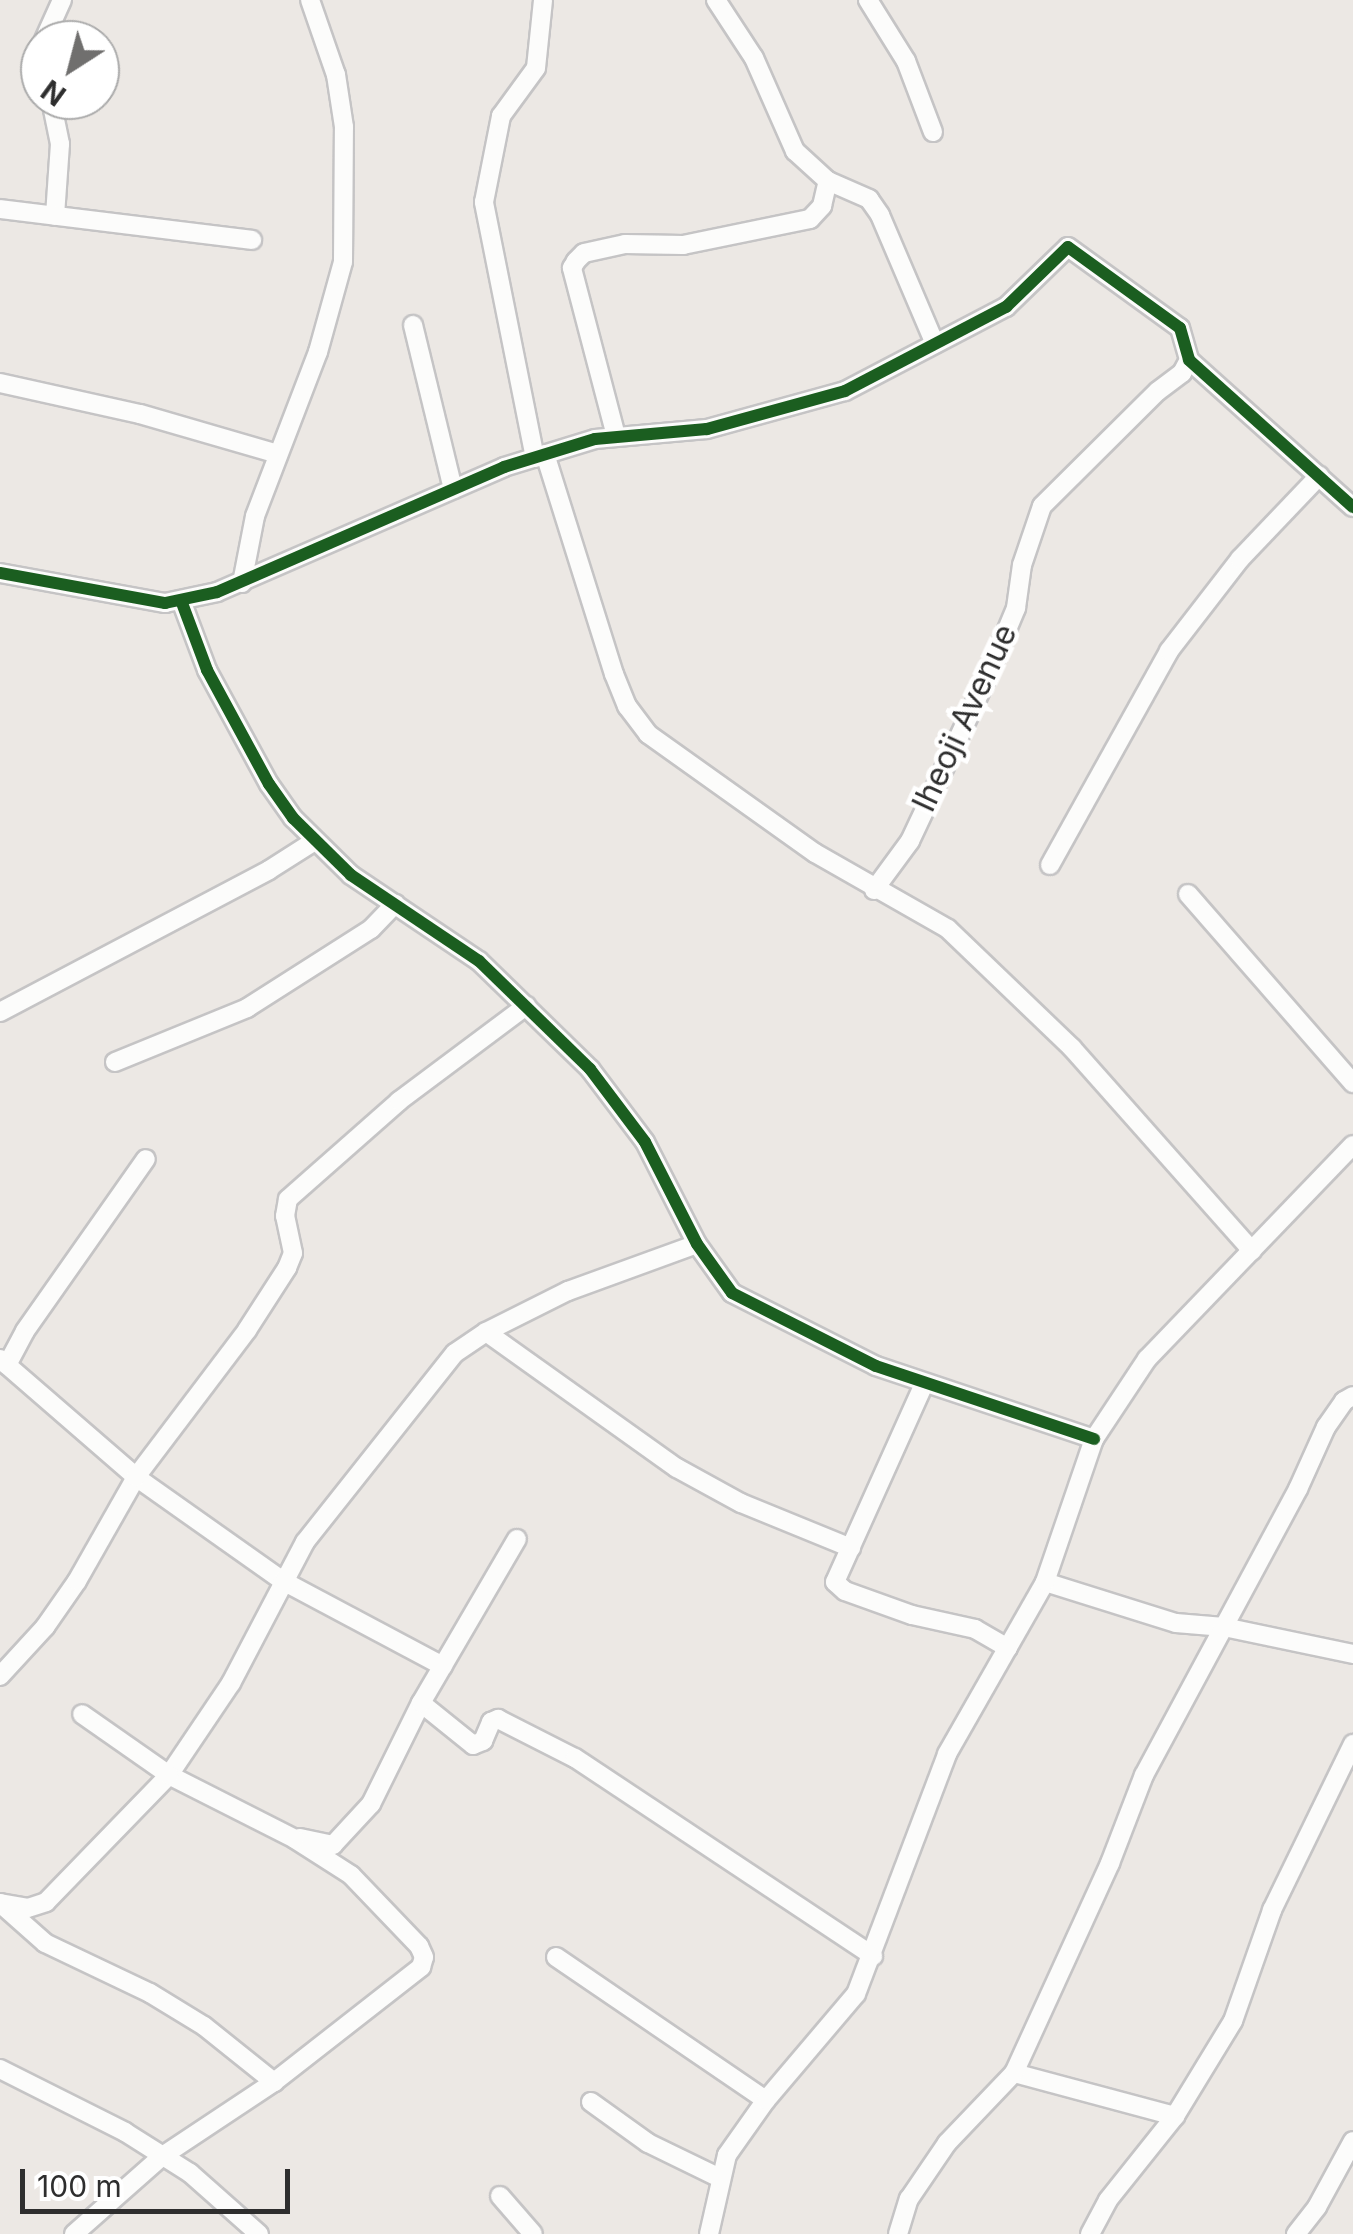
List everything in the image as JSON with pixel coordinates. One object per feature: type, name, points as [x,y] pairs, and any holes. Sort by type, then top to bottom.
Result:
[{"type":"street","points":[[242,583],[255,516],[318,352],[343,262],[344,127],[336,76],[310,0]]},
{"type":"street","points":[[543,0],[536,68],[502,116],[484,202],[540,456],[614,674],[637,720],[648,734],[815,853],[948,930],[962,942],[1072,1048],[1252,1252]]},
{"type":"street","points":[[716,0],[754,58],[795,151],[828,181],[856,190],[880,215],[935,344]]},
{"type":"street","points":[[868,0],[906,61],[932,132]]},
{"type":"street","points":[[55,120],[60,144],[56,216]]},
{"type":"street","points":[[616,436],[572,268],[576,260],[584,253],[625,244],[698,243],[810,218],[822,206],[828,181]]},
{"type":"street","points":[[0,208],[252,240]]},
{"type":"street","points":[[0,573],[182,602],[242,583],[335,537],[540,456],[616,436],[707,428],[846,390],[1006,308],[1068,247],[1180,328],[1190,360],[1353,507]]},
{"type":"street","points":[[413,325],[453,488]]},
{"type":"street","name":"Iheoji Avenue","points":[[874,890],[910,841],[988,675],[1016,608],[1022,565],[1042,506],[1158,391],[1182,373],[1190,360]]},
{"type":"street","points":[[0,384],[140,414],[278,454]]},
{"type":"street","points":[[1050,866],[1169,651],[1240,559],[1319,476]]},
{"type":"street","points":[[182,602],[207,670],[253,754],[314,842],[479,961],[590,1069],[645,1142],[697,1244],[732,1293],[876,1366],[1094,1439]]},
{"type":"street","points":[[0,1012],[269,870],[314,842]]},
{"type":"street","points":[[1188,894],[1353,1084]]},
{"type":"street","points":[[114,1062],[248,1008],[371,929],[395,904]]},
{"type":"street","points":[[0,1676],[45,1627],[77,1581],[136,1477],[246,1330],[287,1268],[293,1253],[284,1216],[288,1199],[400,1100],[526,1006]]},
{"type":"street","points":[[709,2234],[718,2177],[726,2155],[766,2100],[856,1994],[947,1754],[1045,1582],[1094,1439],[1146,1360],[1353,1145]]},
{"type":"street","points":[[146,1159],[4,1362],[136,1477],[283,1580],[443,1666]]},
{"type":"street","points":[[0,1903],[28,1908],[46,1902],[169,1775],[231,1683],[305,1542],[455,1353],[486,1332],[568,1291],[697,1244]]},
{"type":"street","points":[[486,1332],[677,1468],[741,1503],[851,1548]]},
{"type":"street","points":[[924,1384],[835,1577],[838,1586],[912,1615],[976,1628],[1008,1648]]},
{"type":"street","points":[[898,2234],[910,2199],[947,2143],[1014,2073],[1110,1863],[1135,1792],[1326,1428],[1344,1402],[1353,1396]]},
{"type":"street","points":[[295,1839],[310,1837],[333,1845],[365,1812],[421,1702],[516,1539]]},
{"type":"street","points":[[1045,1582],[1176,1623],[1224,1626],[1353,1654]]},
{"type":"street","points":[[421,1702],[473,1744],[483,1741],[491,1722],[498,1719],[575,1758],[873,1956]]},
{"type":"street","points":[[74,2234],[162,2157],[274,2082],[421,1966],[424,1957],[419,1946],[350,1875],[295,1839],[169,1775],[82,1714]]},
{"type":"street","points":[[1090,2234],[1108,2200],[1175,2116],[1245,1998],[1272,1910],[1353,1744]]},
{"type":"street","points":[[0,1903],[45,1943],[150,1993],[204,2026],[274,2082]]},
{"type":"street","points":[[556,1956],[766,2100]]},
{"type":"street","points":[[0,2069],[125,2132],[190,2173],[259,2234]]},
{"type":"street","points":[[1014,2073],[1175,2116]]},
{"type":"street","points":[[590,2102],[648,2143],[718,2177]]},
{"type":"street","points":[[1296,2234],[1317,2207],[1353,2142]]},
{"type":"street","points":[[500,2196],[533,2234]]},
{"type":"cycle path","points":[[0,573],[165,603],[217,592],[504,467],[595,439],[707,429],[845,391],[1006,307],[1068,247],[1180,328],[1189,360],[1353,507]]},
{"type":"cycle path","points":[[182,603],[207,670],[269,784],[293,818],[351,875],[479,961],[590,1069],[645,1142],[697,1244],[732,1293],[876,1366],[1094,1439]]}]
